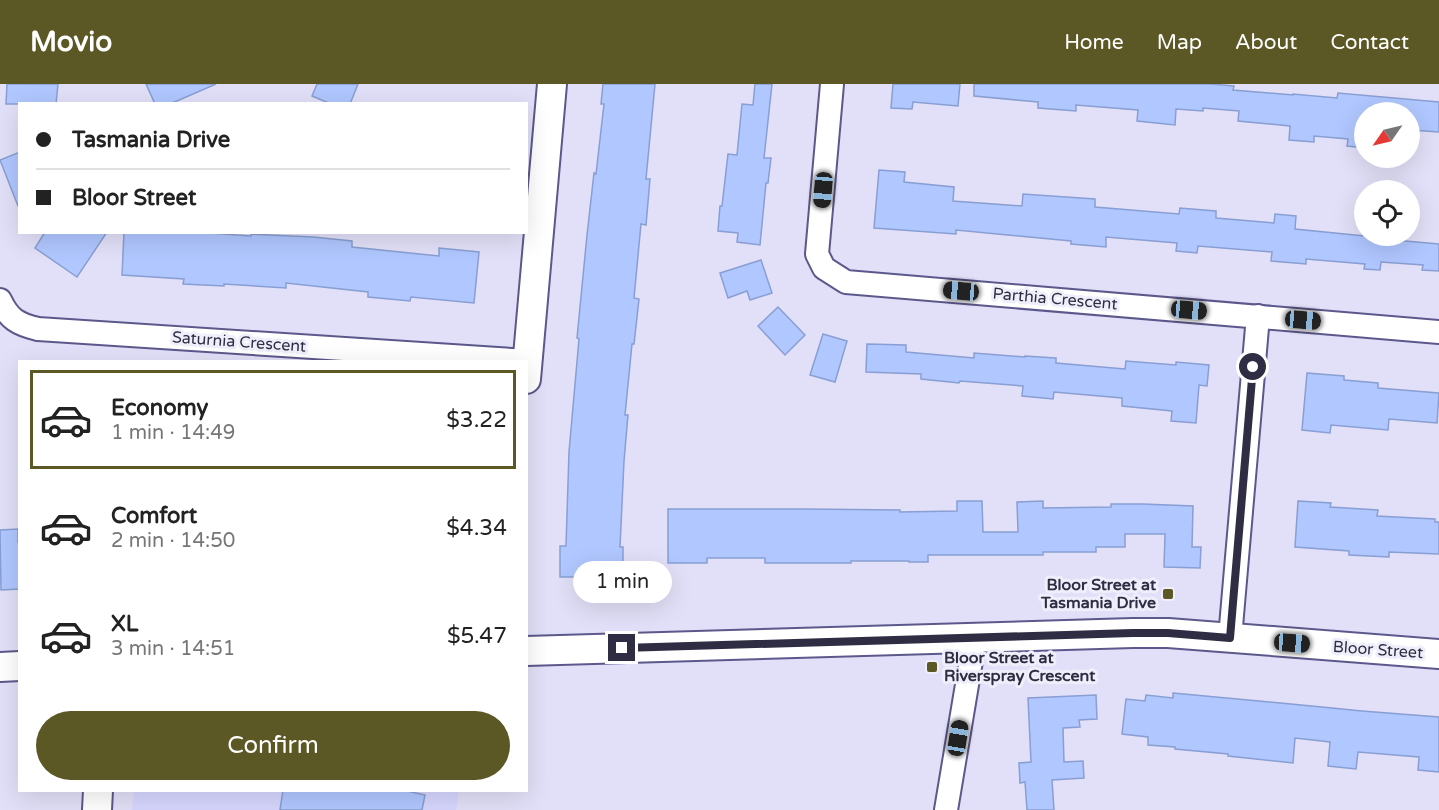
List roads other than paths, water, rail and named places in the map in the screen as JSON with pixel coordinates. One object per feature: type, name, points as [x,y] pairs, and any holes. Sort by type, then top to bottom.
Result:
[{"type":"street","points":[[528,360],[552,84]]},
{"type":"street","name":"Parthia Crescent","points":[[832,84],[817,254],[824,267],[846,282],[1439,332]]},
{"type":"street","name":"Saturnia Crescent","points":[[0,300],[6,312],[21,325],[38,329],[408,360]]},
{"type":"street","points":[[1230,638],[1258,316]]},
{"type":"street","name":"Bloor Street","points":[[528,651],[1168,633],[1439,654]]},
{"type":"street","points":[[946,810],[975,637]]},
{"type":"street","points":[[0,667],[18,666]]},
{"type":"street","points":[[97,810],[99,792]]},
{"type":"place","name":"Bloor Street at Tasmania Drive","points":[[1168,594]]},
{"type":"place","name":"Bloor Street at Riverspray Crescent","points":[[932,667]]}]
